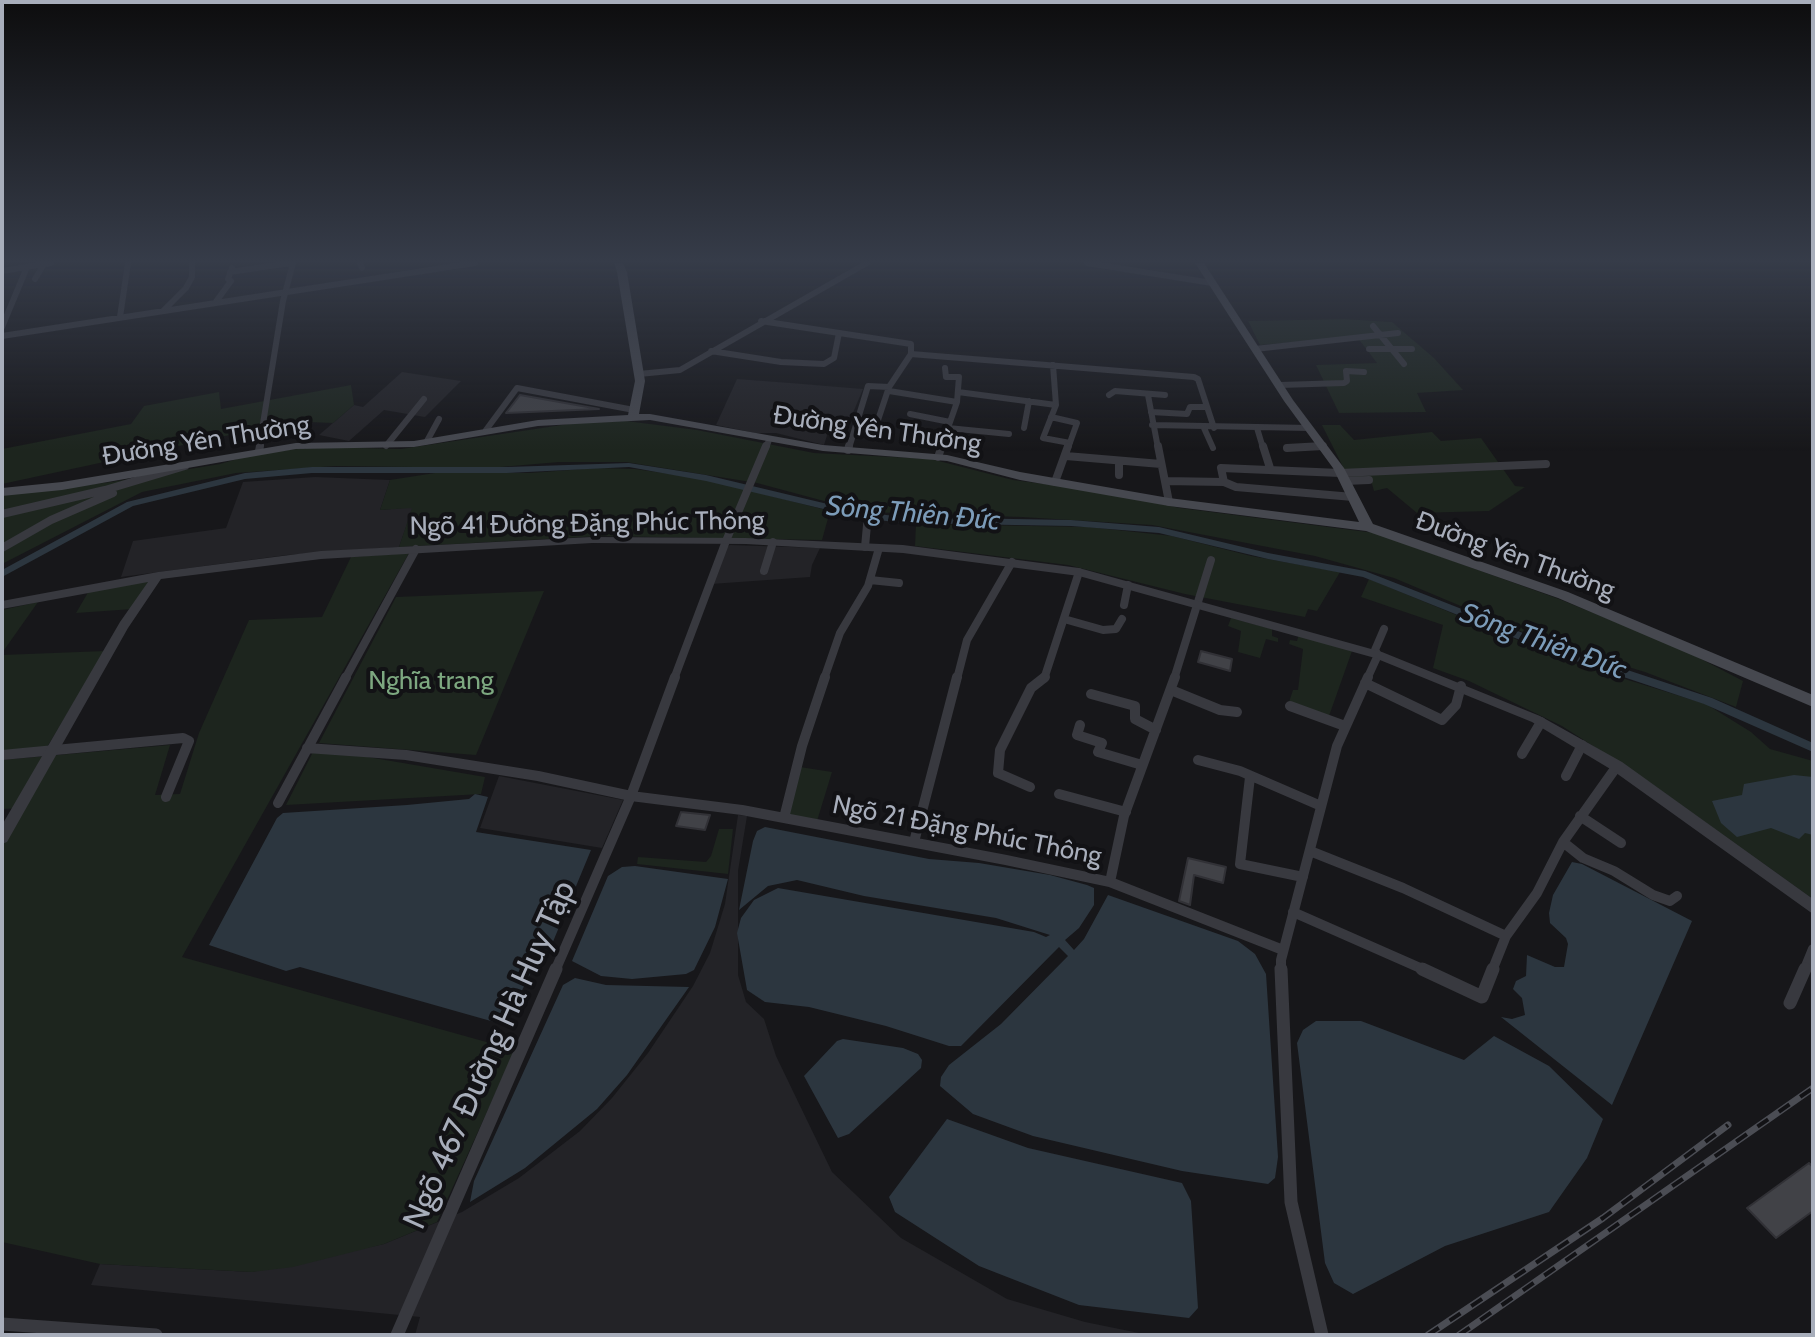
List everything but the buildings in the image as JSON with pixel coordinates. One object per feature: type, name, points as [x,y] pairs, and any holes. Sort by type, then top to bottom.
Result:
[{"type":"main road","points":[[631,325],[639,374],[633,413]]},
{"type":"main road","points":[[1240,325],[1284,385],[1343,477],[1368,527]]},
{"type":"main road","name":"Đường Yên Thường","points":[[2,492],[62,486],[259,451],[336,443],[386,446],[486,430],[633,413],[727,429],[769,440],[938,457],[1169,502],[1368,527],[1563,595],[1813,701]]},
{"type":"street","points":[[2,336],[68,325]]},
{"type":"street","points":[[259,451],[280,325]]},
{"type":"street","points":[[639,374],[680,370],[754,325]]},
{"type":"street","points":[[790,325],[911,344],[911,354],[889,389],[874,432]]},
{"type":"street","points":[[1373,326],[1404,364]]},
{"type":"street","points":[[711,351],[818,365],[834,358],[839,333]]},
{"type":"street","points":[[1255,349],[1398,333]]},
{"type":"street","points":[[1369,349],[1412,349]]},
{"type":"street","points":[[911,354],[1194,377],[1198,379],[1214,428]]},
{"type":"street","points":[[1053,365],[1056,405],[1043,438],[1070,443]]},
{"type":"street","points":[[938,457],[958,392],[959,377],[946,377],[945,368]]},
{"type":"street","points":[[1284,385],[1344,383],[1347,381],[1346,371],[1364,372]]},
{"type":"street","points":[[848,450],[868,386],[957,402]]},
{"type":"street","points":[[486,430],[517,388],[633,413]]},
{"type":"street","points":[[1109,395],[1115,391],[1165,395]]},
{"type":"street","points":[[958,392],[1056,405]]},
{"type":"street","points":[[1148,395],[1169,502]]},
{"type":"street","points":[[386,446],[424,399]]},
{"type":"street","points":[[1024,428],[1029,401]]},
{"type":"street","points":[[1151,412],[1187,414],[1190,407],[1207,407]]},
{"type":"street","points":[[910,414],[973,439]]},
{"type":"street","points":[[1051,417],[1076,421],[1075,432],[1055,482]]},
{"type":"street","points":[[427,441],[439,419]]},
{"type":"street","points":[[1152,425],[1309,428]]},
{"type":"street","points":[[1204,428],[1213,448]]},
{"type":"street","points":[[1257,428],[1270,468]]},
{"type":"street","points":[[948,429],[1009,434]]},
{"type":"street","points":[[854,432],[886,434]]},
{"type":"street","name":"Ngõ 467 Đường Hà Huy Tập","points":[[397,1335],[631,796],[726,541],[769,440]]},
{"type":"street","points":[[1287,448],[1323,446]]},
{"type":"street","points":[[1230,454],[1236,468]]},
{"type":"street","points":[[1066,456],[1161,464]]},
{"type":"street","points":[[1119,461],[1119,475]]},
{"type":"street","points":[[2,514],[121,486],[192,463]]},
{"type":"street","points":[[1343,477],[1546,464]]},
{"type":"street","points":[[1224,482],[1221,468],[1270,468],[1369,480]]},
{"type":"street","points":[[1165,481],[1224,482],[1236,487],[1353,497]]},
{"type":"street","points":[[2,548],[59,516],[115,492],[121,486]]},
{"type":"street","points":[[865,547],[867,525]]},
{"type":"street","name":"Ngõ 41 Đường Đặng Phúc Thông","points":[[2,605],[158,576],[321,555],[592,540],[773,542],[865,547],[1079,572],[1378,655],[1461,686],[1541,722],[1617,766],[1813,907]]},
{"type":"street","points":[[764,571],[773,542]]},
{"type":"street","points":[[784,818],[802,746],[840,633],[870,580],[879,548]]},
{"type":"street","points":[[278,803],[416,549]]},
{"type":"street","points":[[1110,882],[1126,812],[1171,690],[1211,560]]},
{"type":"street","points":[[914,842],[967,640],[1012,562]]},
{"type":"street","points":[[1030,787],[1005,778],[996,768],[1000,750],[1031,688],[1044,680],[1079,572]]},
{"type":"street","points":[[2,838],[124,625],[158,576]]},
{"type":"street","points":[[870,580],[899,583]]},
{"type":"street","points":[[1124,605],[1128,585]]},
{"type":"street","points":[[1064,619],[1103,630],[1116,629],[1122,619]]},
{"type":"street","points":[[1322,1335],[1291,1202],[1283,950],[1345,726],[1378,655],[1375,650],[1384,629]]},
{"type":"street","points":[[1365,683],[1442,720],[1456,705],[1461,686]]},
{"type":"street","points":[[1171,690],[1220,710],[1237,712]]},
{"type":"street","points":[[1091,694],[1135,706],[1135,719],[1156,730]]},
{"type":"street","points":[[1290,706],[1345,726]]},
{"type":"street","points":[[1522,754],[1541,722]]},
{"type":"street","points":[[1080,725],[1077,735],[1102,743],[1098,752],[1142,765]]},
{"type":"street","points":[[2,755],[183,738],[189,741],[166,797]]},
{"type":"street","points":[[1566,776],[1582,745]]},
{"type":"street","name":"Ngõ 21 Đặng Phúc Thông","points":[[307,748],[406,755],[538,776],[631,796],[784,818],[914,842],[1110,882],[1283,950]]},
{"type":"street","points":[[1198,760],[1240,771],[1321,806]]},
{"type":"street","points":[[1293,912],[1482,997],[1506,936],[1537,893],[1563,842],[1617,766]]},
{"type":"street","points":[[1250,777],[1240,864],[1303,877]]},
{"type":"street","points":[[1059,794],[1126,812]]},
{"type":"street","points":[[1580,816],[1621,843]]},
{"type":"street","points":[[1563,842],[1583,858],[1614,871],[1653,895],[1670,901],[1677,896]]},
{"type":"street","points":[[1310,851],[1403,888],[1506,936]]},
{"type":"street","points":[[1790,1003],[1813,949]]},
{"type":"street","points":[[2,1324],[156,1335]]},
{"type":"shaded area","points":[[402,372],[461,381],[425,417],[384,410],[349,441],[319,435],[354,405],[363,407]]},
{"type":"shaded area","points":[[737,379],[863,389],[847,427],[830,426],[824,445],[776,433],[755,433],[716,425]]},
{"type":"shaded area","points":[[315,477],[390,480],[380,510],[413,507],[399,547],[287,555],[121,577],[133,541],[226,528],[243,482]]},
{"type":"shaded area","points":[[730,545],[820,548],[810,577],[711,584]]},
{"type":"shaded area","points":[[1794,775],[1813,777],[1813,835],[1805,833],[1799,839],[1771,828],[1737,837],[1721,823],[1712,801],[1742,795],[1744,784]]},
{"type":"shaded area","points":[[499,776],[623,800],[602,848],[480,828]]},
{"type":"shaded area","points":[[475,794],[488,797],[476,832],[591,850],[545,961],[535,964],[505,1025],[300,967],[286,971],[209,945],[277,818],[283,813],[469,799]]},
{"type":"shaded area","points":[[738,815],[747,816],[738,871],[738,975],[746,1002],[764,1019],[776,1056],[832,1172],[901,1238],[1007,1299],[1085,1322],[1149,1335],[415,1335],[420,1317],[91,1285],[100,1264],[252,1272],[384,1244],[462,1212],[519,1178],[580,1131],[612,1098],[648,1053],[693,986],[710,953],[725,904]]},
{"type":"shaded area","points":[[765,827],[929,859],[979,863],[1050,875],[1087,885],[1094,888],[1094,905],[1079,928],[1065,940],[1074,950],[1084,939],[1108,895],[1238,941],[1255,954],[1266,974],[1278,1157],[1275,1178],[1268,1184],[1182,1171],[1033,1136],[973,1114],[940,1086],[941,1077],[949,1065],[1001,1024],[1068,956],[1059,947],[961,1046],[949,1046],[809,1007],[765,1002],[747,990],[737,933],[741,918],[754,900],[778,888],[1034,932],[1046,937],[1050,935],[996,918],[864,896],[797,880],[768,886],[739,910],[753,841],[757,831]]},
{"type":"shaded area","points":[[1572,862],[1582,864],[1692,921],[1612,1105],[1501,1017],[1512,1019],[1525,1015],[1522,998],[1513,989],[1516,981],[1526,976],[1527,955],[1555,967],[1564,967],[1568,944],[1550,923],[1549,913],[1553,895]]},
{"type":"shaded area","points":[[635,866],[728,879],[715,927],[694,970],[686,974],[632,979],[601,976],[572,961],[608,876],[622,867]]},
{"type":"shaded area","points":[[575,978],[606,985],[689,987],[627,1075],[597,1109],[525,1168],[470,1202],[474,1181],[563,985]]},
{"type":"shaded area","points":[[1316,1021],[1361,1021],[1464,1060],[1494,1036],[1549,1066],[1603,1119],[1587,1158],[1549,1212],[1445,1246],[1353,1294],[1334,1283],[1325,1263],[1297,1043],[1303,1030]]},
{"type":"shaded area","points":[[843,1039],[903,1048],[918,1054],[922,1060],[921,1068],[849,1134],[838,1138],[804,1076],[837,1041]]},
{"type":"shaded area","points":[[947,1119],[1028,1148],[1182,1183],[1191,1201],[1198,1308],[1189,1318],[1079,1305],[979,1266],[895,1212],[889,1197]]},
{"type":"green space","points":[[1250,325],[1396,325],[1434,358],[1463,390],[1417,393],[1426,412],[1339,413],[1316,365],[1377,363],[1357,337],[1260,345]]},
{"type":"green space","points":[[351,385],[354,405],[333,423],[308,422],[253,430],[2,484],[2,449],[131,424],[144,406],[219,392],[221,409]]},
{"type":"green space","points":[[626,421],[697,430],[814,453],[931,459],[1013,480],[1092,490],[1180,508],[1375,533],[1559,599],[1682,649],[1743,681],[1736,707],[1645,672],[1549,643],[1394,578],[1315,556],[1152,525],[865,512],[757,483],[626,462],[559,462],[489,468],[335,466],[236,473],[142,492],[2,564],[2,495],[111,482],[220,464],[258,453],[317,447],[401,449],[582,422]]},
{"type":"green space","points":[[1322,425],[1340,425],[1354,440],[1432,432],[1441,441],[1481,438],[1515,486],[1525,487],[1489,511],[1417,513],[1387,488],[1374,491],[1370,477],[1348,477]]},
{"type":"green space","points":[[597,468],[635,469],[705,479],[830,511],[822,540],[601,536],[399,547],[412,508],[380,510],[390,480],[435,473],[530,473]]},
{"type":"green space","points":[[916,524],[1089,527],[1172,536],[1251,556],[1340,572],[1317,611],[1308,609],[1305,617],[1185,594],[1068,565],[915,546]]},
{"type":"green space","points":[[409,553],[182,957],[515,1050],[437,1222],[384,1244],[293,1267],[252,1272],[100,1264],[2,1242],[2,844],[23,808],[2,809],[2,760],[170,745],[155,795],[180,794],[199,733],[249,620],[322,617],[351,557]]},
{"type":"green space","points":[[155,578],[133,609],[76,613],[90,589]]},
{"type":"green space","points":[[1369,579],[1576,664],[1706,704],[1751,732],[1770,749],[1813,761],[1813,899],[1649,782],[1562,726],[1469,681],[1433,668],[1443,625],[1361,597]]},
{"type":"green space","name":"Nghĩa trang","points":[[544,591],[476,755],[319,743],[396,597]]},
{"type":"green space","points":[[38,602],[2,653],[2,610]]},
{"type":"green space","points":[[1231,618],[1272,629],[1272,636],[1278,638],[1278,642],[1266,639],[1260,658],[1238,652],[1241,631],[1228,626]]},
{"type":"green space","points":[[1299,634],[1352,651],[1329,716],[1289,702],[1293,690],[1298,690],[1303,649],[1289,644],[1290,640],[1297,641]]},
{"type":"green space","points":[[105,651],[47,747],[2,751],[2,655]]},
{"type":"green space","name":"Nghĩa trang","points":[[315,748],[485,777],[481,794],[286,805]]},
{"type":"green space","points":[[800,767],[832,772],[817,821],[787,816]]},
{"type":"green space","points":[[719,829],[733,829],[728,874],[637,864],[638,857],[706,862],[711,856]]},
{"type":"waterway","name":"Sông Thiên Đức","points":[[2,574],[130,504],[245,476],[312,470],[507,470],[629,465],[706,478],[857,514],[901,520],[1071,523],[1159,530],[1268,556],[1365,574],[1558,651],[1708,701],[1813,748]]},
{"type":"railway","points":[[1459,1335],[1813,1088]]},
{"type":"railway","points":[[1428,1335],[1603,1218],[1728,1125]]}]
